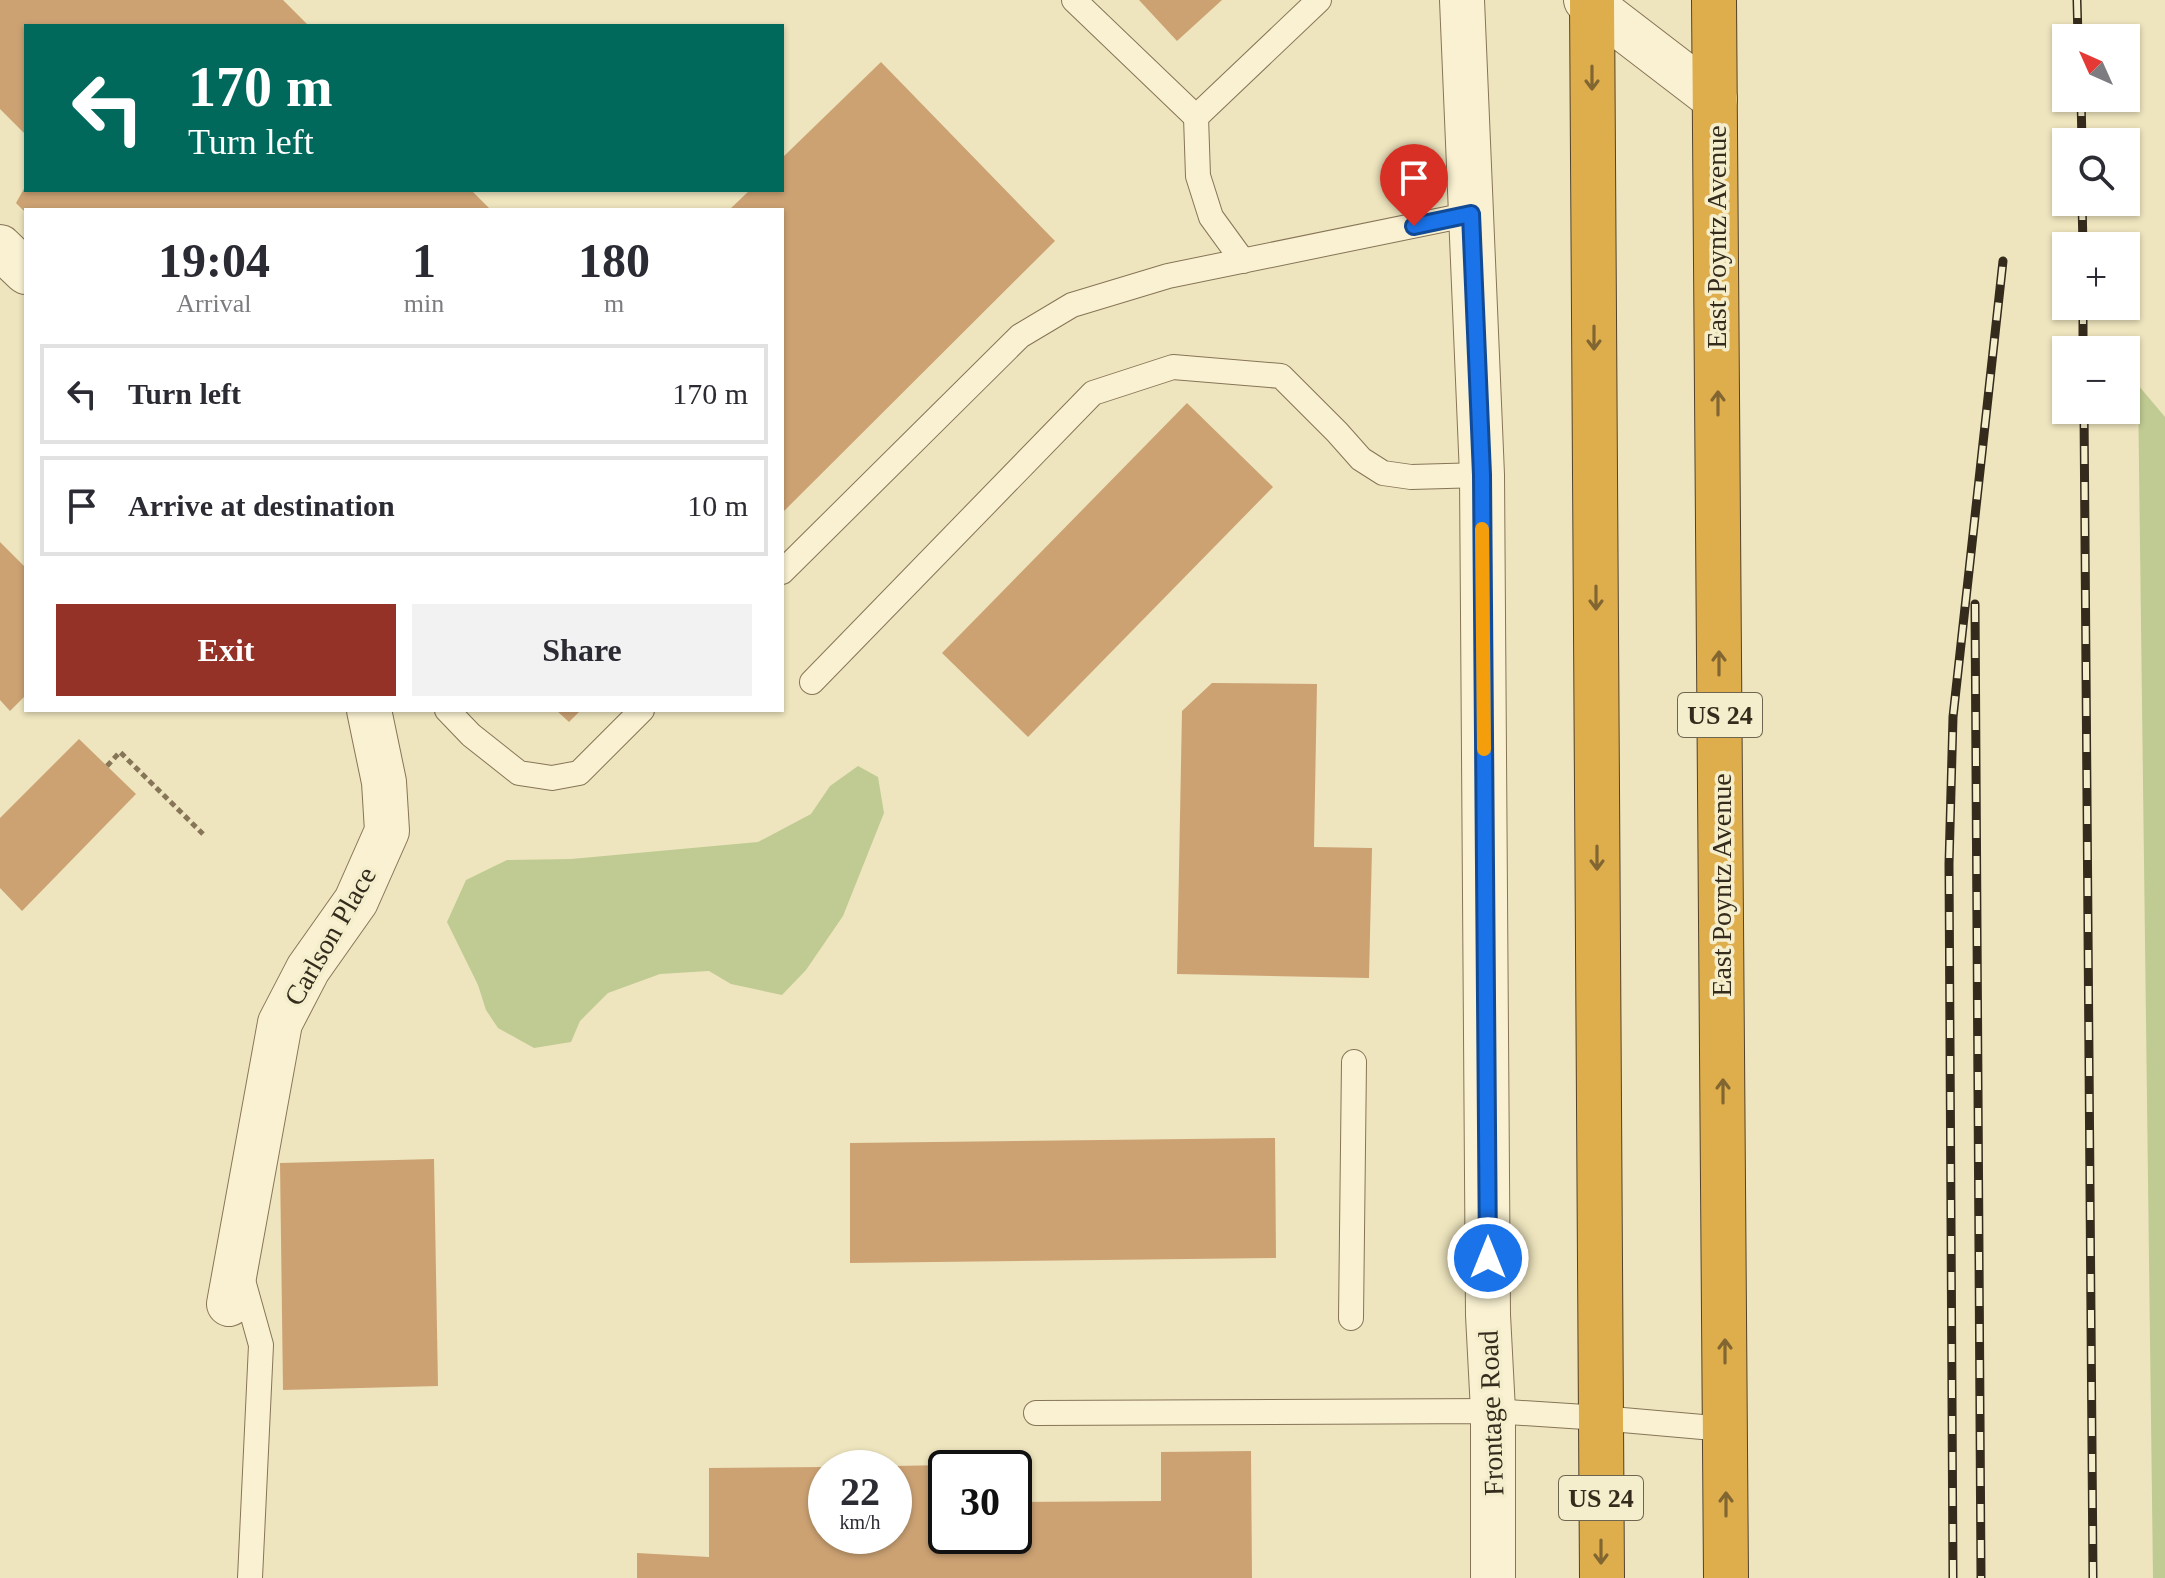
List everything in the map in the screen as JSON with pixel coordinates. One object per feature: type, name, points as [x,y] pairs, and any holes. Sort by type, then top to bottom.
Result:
[{"type":"highway","name":"East Poyntz Avenue","points":[[1714,0],[1726,1578]]},
{"type":"highway","name":"US 24","points":[[1590,2],[1602,1578]]},
{"type":"street","name":"Frontage Road","points":[[1462,0],[1482,475],[1493,1578]]},
{"type":"street","points":[[1590,2],[1715,99]]},
{"type":"street","points":[[0,247],[24,270]]},
{"type":"street","name":"Carlson Place","points":[[229,1304],[280,1023],[308,969],[356,901],[387,831],[384,782],[369,712]]},
{"type":"lane","points":[[1074,0],[1196,117],[1198,176],[1211,217],[1243,261]]},
{"type":"lane","points":[[1196,117],[1319,0]]},
{"type":"lane","points":[[784,570],[1020,336],[1072,305],[1168,276],[1471,214]]},
{"type":"lane","points":[[812,682],[1093,393],[1173,367],[1281,376],[1361,459],[1383,473],[1411,477],[1482,475]]},
{"type":"lane","points":[[449,712],[471,735],[519,773],[552,778],[579,773],[640,712]]},
{"type":"lane","points":[[1351,1318],[1354,1062]]},
{"type":"lane","points":[[236,1260],[261,1345],[250,1578]]},
{"type":"lane","points":[[1036,1413],[1493,1411],[1725,1429]]},
{"type":"path","points":[[107,766],[120,752],[203,834]]},
{"type":"green space","points":[[2140,387],[2165,417],[2165,1578],[2153,1578]]},
{"type":"green space","points":[[858,766],[878,777],[884,813],[843,916],[806,970],[782,995],[731,984],[709,971],[660,974],[608,993],[580,1021],[571,1042],[534,1048],[498,1028],[486,1010],[478,985],[447,922],[466,880],[507,860],[571,859],[758,842],[811,814],[830,786]]},
{"type":"building","points":[[0,0],[283,0],[307,24],[24,24],[24,133],[0,109]]},
{"type":"building","points":[[1139,0],[1222,0],[1177,41]]},
{"type":"building","points":[[881,62],[1055,241],[784,511],[784,208],[731,208],[748,192],[784,192],[784,156]]},
{"type":"building","points":[[24,189],[24,192],[473,192],[489,208],[24,208],[24,211],[16,203]]},
{"type":"building","points":[[1187,403],[1273,487],[1028,737],[942,653]]},
{"type":"building","points":[[0,542],[24,566],[24,697],[10,711],[0,700]]},
{"type":"building","points":[[1212,683],[1317,684],[1314,847],[1372,848],[1369,978],[1177,974],[1182,711]]},
{"type":"building","points":[[558,712],[579,712],[569,722]]},
{"type":"building","points":[[79,739],[136,794],[22,911],[0,888],[0,818]]},
{"type":"building","points":[[1275,1138],[1276,1258],[850,1263],[850,1143]]},
{"type":"building","points":[[434,1159],[438,1386],[283,1390],[280,1163]]},
{"type":"building","points":[[1251,1451],[1252,1578],[637,1578],[637,1553],[709,1557],[709,1468],[808,1467],[808,1554],[912,1554],[912,1466],[928,1465],[928,1554],[1032,1554],[1032,1502],[1161,1501],[1161,1452]]},
{"type":"railway","points":[[2077,0],[2078,24]]},
{"type":"railway","points":[[2081,112],[2082,128]]},
{"type":"railway","points":[[2082,216],[2083,232]]},
{"type":"railway","points":[[1953,1578],[1949,864],[1953,717],[2003,261]]},
{"type":"railway","points":[[2083,320],[2083,336]]},
{"type":"railway","points":[[2084,424],[2093,1578]]},
{"type":"railway","points":[[1975,604],[1981,1578]]},
{"type":"slow traffic","points":[[1482,529],[1484,749]]},
{"type":"route","points":[[1414,226],[1471,214],[1482,475],[1488,1258]]}]
